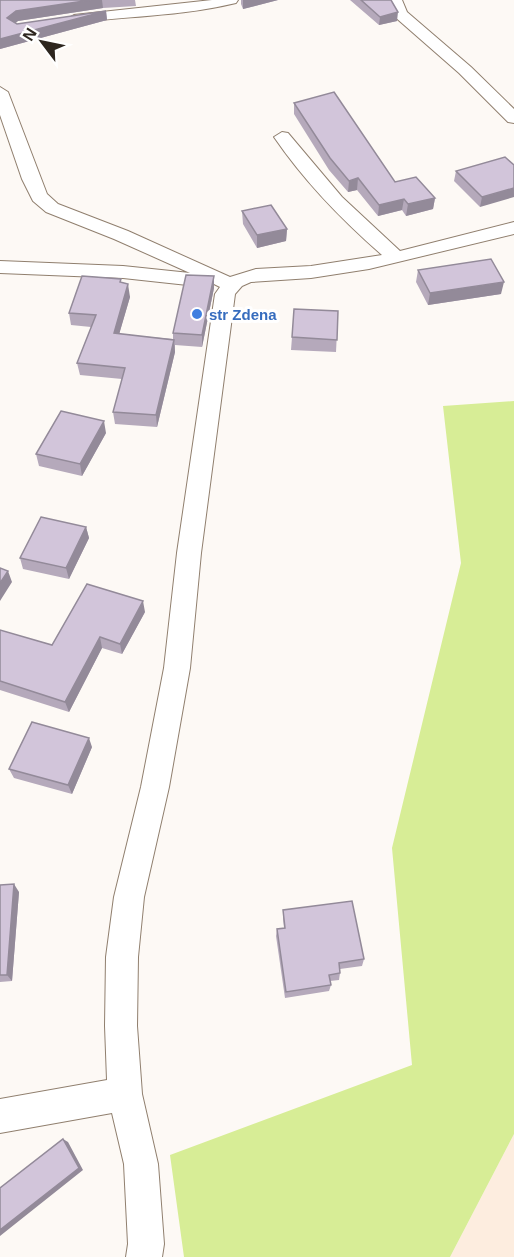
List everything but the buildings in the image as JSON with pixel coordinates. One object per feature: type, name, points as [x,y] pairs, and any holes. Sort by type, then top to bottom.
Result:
[{"type":"street","points":[[61,21],[103,14],[183,10],[231,0]]},
{"type":"street","points":[[395,0],[400,14],[465,70],[514,118]]},
{"type":"street","points":[[0,92],[39,197],[52,208],[121,235],[230,284]]},
{"type":"street","points":[[282,137],[307,170],[346,212],[396,256]]},
{"type":"street","points":[[0,267],[123,272],[230,284],[246,275],[329,270],[514,228]]},
{"type":"street","points":[[144,1257],[146,1244],[141,1164],[125,1094],[121,1026],[122,980],[129,897],[155,787],[177,668],[189,552],[222,305],[230,284]]},
{"type":"street","points":[[0,1116],[125,1094]]},
{"type":"shaded area","points":[[514,1134],[514,1257],[450,1257]]},
{"type":"green space","points":[[514,401],[514,1134],[450,1257],[184,1257],[170,1155],[412,1065],[392,848],[461,563],[443,406]]},
{"type":"place","name":"str Zdena","points":[[197,314]]}]
